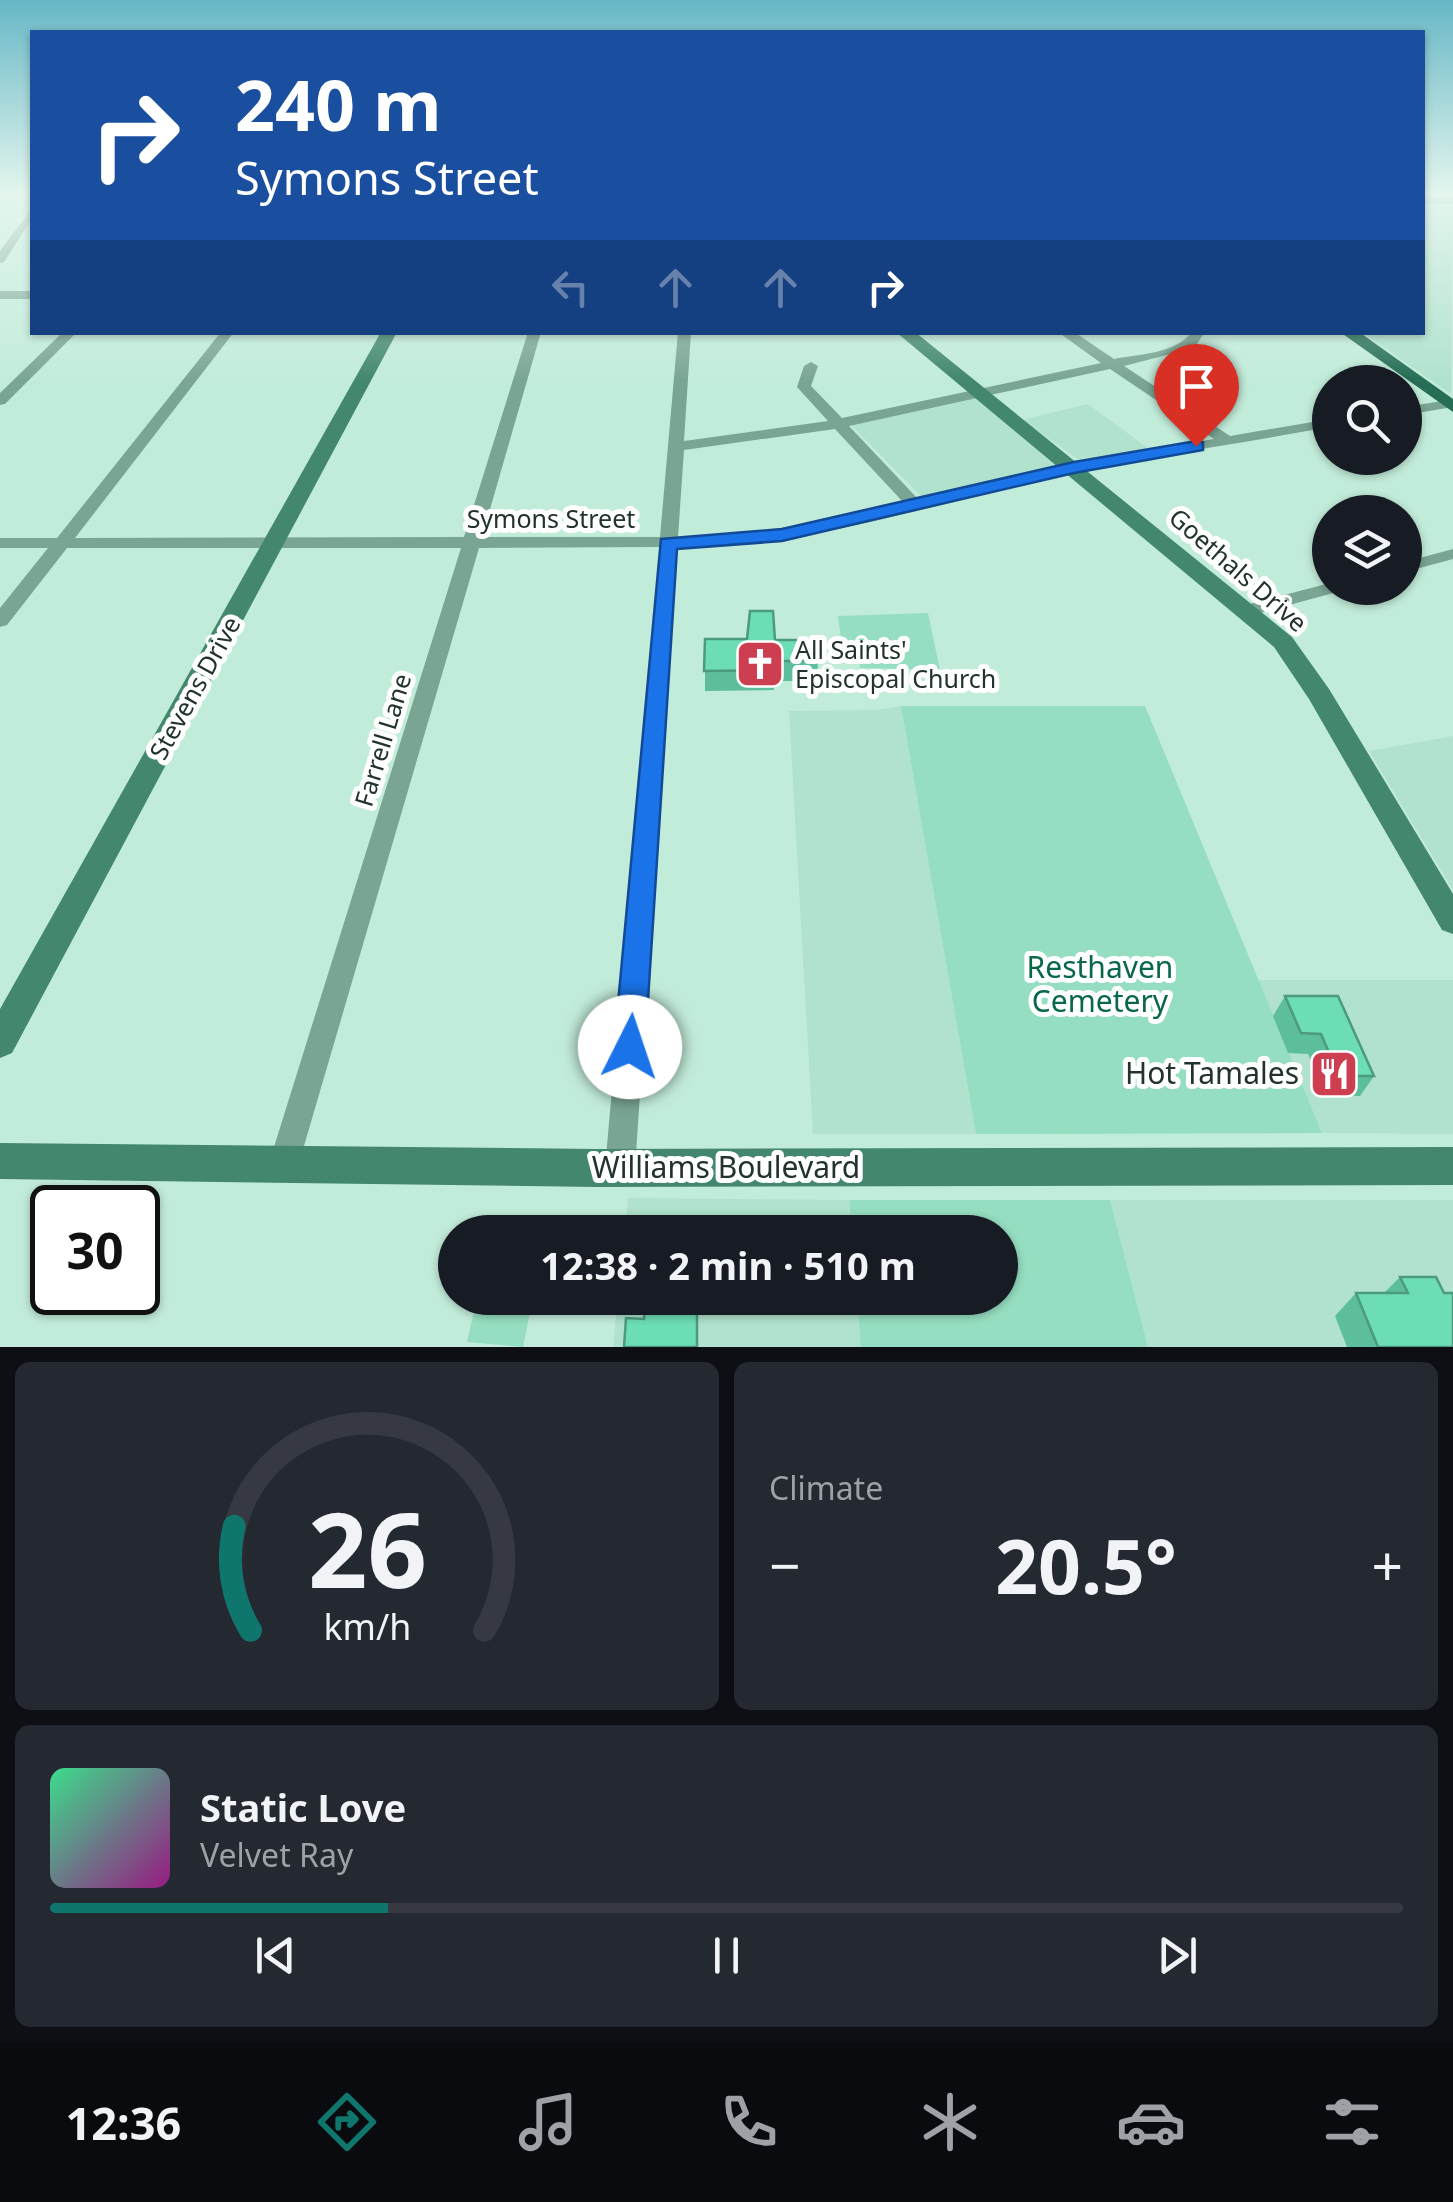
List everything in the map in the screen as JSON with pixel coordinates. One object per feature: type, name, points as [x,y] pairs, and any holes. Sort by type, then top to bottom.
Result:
[{"type":"main road","points":[[1352,335],[1451,405]]},
{"type":"street","points":[[0,295],[30,295]]},
{"type":"street","points":[[0,400],[68,335]]},
{"type":"street","points":[[0,621],[226,335]]},
{"type":"street","name":"Stevens Drive","points":[[0,1042],[387,335]]},
{"type":"street","name":"Farrell Lane","points":[[284,1163],[534,335]]},
{"type":"street","points":[[620,1168],[684,335]]},
{"type":"street","name":"Goethals Drive","points":[[908,335],[1249,610],[1283,642],[1304,669],[1453,921]]},
{"type":"street","points":[[1068,335],[1226,441]]},
{"type":"street","points":[[676,446],[724,442],[835,422],[1110,364],[1194,339]]},
{"type":"street","points":[[811,366],[804,387],[915,506]]},
{"type":"street","points":[[1422,409],[1451,405]]},
{"type":"street","name":"Symons Street","points":[[0,544],[723,542],[782,535],[1074,468],[1312,426]]},
{"type":"street","points":[[1422,563],[1453,554]]},
{"type":"street","points":[[1249,610],[1312,593]]},
{"type":"street","name":"Williams Boulevard","points":[[0,1162],[620,1168],[1453,1166]]},
{"type":"shaded area","points":[[1425,256],[1452,256],[1451,394],[1422,374],[1422,365],[1409,365],[1366,335],[1425,335]]},
{"type":"shaded area","points":[[976,397],[1059,466],[924,499],[849,423]]},
{"type":"shaded area","points":[[1088,404],[1149,449],[1078,459],[1022,420]]},
{"type":"shaded area","points":[[901,706],[976,1134],[813,1134],[789,711]]},
{"type":"shaded area","points":[[1453,736],[1453,890],[1369,751]]},
{"type":"shaded area","points":[[1257,980],[1453,980],[1453,1134],[1322,1133]]},
{"type":"shaded area","points":[[628,1198],[849,1200],[850,1215],[626,1215]]},
{"type":"shaded area","points":[[1110,1200],[1453,1200],[1453,1347],[1148,1347]]},
{"type":"shaded area","points":[[616,1315],[858,1315],[861,1347],[613,1347]]},
{"type":"green space","points":[[928,613],[940,670],[860,668],[858,642],[841,639],[838,616]]},
{"type":"green space","name":"Resthaven Cemetery","points":[[901,706],[1145,706],[1322,1133],[976,1134]]},
{"type":"green space","points":[[849,1200],[1110,1200],[1148,1347],[861,1347],[858,1315],[1018,1315],[1018,1215],[850,1215]]},
{"type":"green space","points":[[473,1315],[530,1315],[523,1347],[467,1342]]},
{"type":"building","points":[[750,611],[773,611],[775,640],[816,640],[818,661],[774,661],[775,670],[704,671],[705,639],[747,639]]},
{"type":"building","points":[[1285,996],[1338,996],[1374,1076],[1339,1076],[1321,1034],[1301,1033]]},
{"type":"building","points":[[1400,1277],[1436,1277],[1444,1293],[1453,1293],[1453,1347],[1378,1347],[1356,1293],[1408,1293]]},
{"type":"building","points":[[644,1315],[697,1315],[697,1347],[624,1347],[626,1318],[644,1319]]},
{"type":"place","name":"All Saints' Episcopal Church","points":[[760,664]]},
{"type":"place","name":"Hot Tamales","points":[[1334,1074]]},
{"type":"route","points":[[630,1047],[668,544],[782,535],[1074,468],[1196,446]]}]
